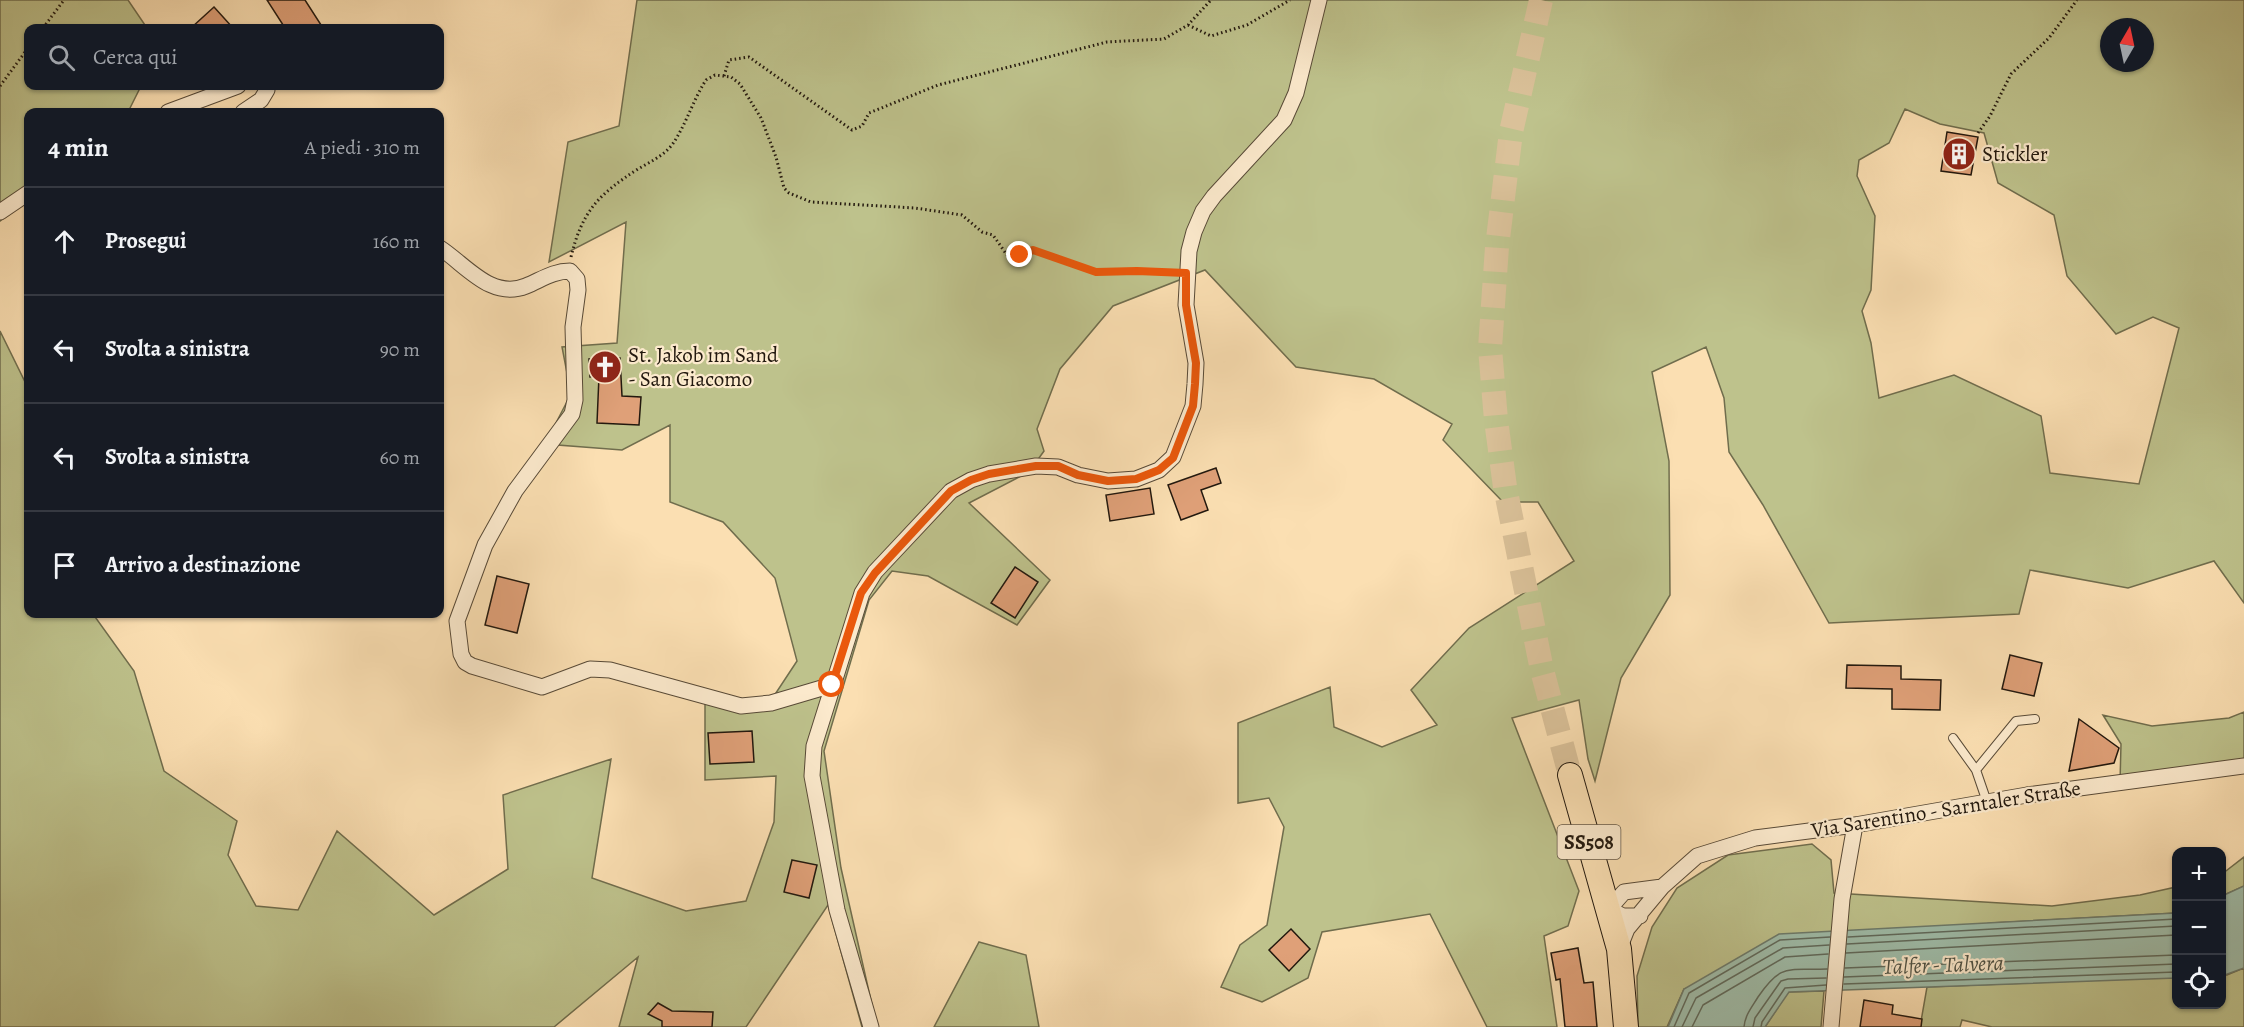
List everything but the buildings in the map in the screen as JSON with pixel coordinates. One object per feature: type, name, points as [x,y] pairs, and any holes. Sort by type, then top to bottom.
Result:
[{"type":"main road","name":"SS508","points":[[1570,775],[1598,871],[1616,901],[1626,1027]]},
{"type":"street","points":[[871,1027],[837,910],[812,776],[814,746],[861,593],[875,573],[951,491],[971,480],[989,474],[1036,466],[1058,466],[1078,475],[1108,481],[1136,479],[1159,470],[1173,458],[1193,406],[1196,363],[1186,305],[1186,273],[1194,232],[1203,211],[1214,196],[1284,120],[1296,93],[1318,0]]},
{"type":"street","points":[[179,108],[227,90]]},
{"type":"street","points":[[249,108],[261,100],[267,90]]},
{"type":"street","points":[[0,212],[24,196]]},
{"type":"street","points":[[444,251],[485,284],[501,289],[517,290],[558,271],[570,271],[577,279],[578,290],[573,327],[575,400],[572,414],[515,491],[484,545],[457,621],[459,647],[465,662],[542,687],[590,669],[610,670],[741,706],[771,703],[832,685]]},
{"type":"street","name":"Via Sarentino - Sarntaler Straße","points":[[1619,949],[1627,929],[1662,887],[1697,856],[1755,838],[1855,825],[1987,802],[2244,766]]},
{"type":"street","points":[[1831,1027],[1842,899],[1855,825]]},
{"type":"street","points":[[1640,916],[1623,916],[1616,901],[1662,887]]},
{"type":"lane","points":[[1976,770],[2016,721],[2036,719]]},
{"type":"lane","points":[[1953,738],[1976,770],[1987,802]]},
{"type":"path","points":[[46,24],[64,0]]},
{"type":"path","points":[[724,76],[729,60],[749,57],[852,130],[862,126],[869,112],[938,85],[1107,42],[1164,39],[1188,25],[1211,0]]},
{"type":"path","points":[[1188,25],[1211,36],[1247,25],[1290,0]]},
{"type":"path","points":[[1978,133],[1990,116],[2011,74],[2049,38],[2077,0]]},
{"type":"path","points":[[0,86],[24,53]]},
{"type":"path","points":[[570,271],[578,231],[586,213],[612,188],[671,146],[706,80],[715,75],[732,76],[740,84],[761,118],[776,157],[784,188],[789,193],[811,202],[915,208],[962,215],[982,232],[993,235],[1007,255],[1020,255],[1033,250],[1096,272],[1186,273]]},
{"type":"green space","points":[[0,0],[128,0],[144,24],[24,24],[24,90],[139,90],[130,108],[24,108],[24,204],[0,221]]},
{"type":"green space","points":[[637,0],[2244,0],[2244,603],[2214,561],[2128,588],[2030,570],[2019,614],[1829,623],[1763,505],[1729,452],[1724,398],[1706,347],[1652,372],[1669,461],[1670,595],[1621,678],[1595,781],[1588,759],[1579,700],[1512,718],[1579,891],[1568,926],[1544,936],[1557,1027],[1487,1027],[1430,914],[1322,932],[1308,978],[1262,1002],[1221,987],[1240,945],[1267,925],[1284,827],[1269,798],[1238,803],[1238,723],[1330,687],[1334,727],[1382,747],[1437,725],[1411,690],[1469,628],[1574,561],[1538,502],[1503,502],[1443,440],[1452,424],[1374,379],[1296,367],[1205,270],[1113,306],[1060,369],[1037,429],[1044,451],[1029,472],[969,503],[1050,580],[1017,625],[928,576],[892,571],[869,600],[824,751],[841,868],[877,1027],[862,1027],[828,905],[746,1027],[619,1027],[638,957],[554,1027],[0,1027],[0,331],[24,380],[24,618],[96,618],[134,671],[164,771],[237,821],[228,855],[256,906],[298,910],[337,831],[434,915],[508,869],[503,795],[611,759],[592,878],[686,911],[746,901],[774,822],[776,776],[705,780],[705,702],[772,699],[797,661],[775,578],[723,522],[670,502],[670,425],[622,450],[545,444],[571,394],[562,347],[617,343],[626,222],[549,262],[568,142],[619,126]],"holes":[[[1905,109],[1940,124],[1984,133],[1998,183],[2054,215],[2067,276],[2116,334],[2153,317],[2179,328],[2139,484],[2050,473],[2041,416],[1954,375],[1879,398],[1871,343],[1862,311],[1871,290],[1875,216],[1857,176],[1859,160],[1889,143]]]},
{"type":"green space","points":[[2244,712],[2244,766],[2120,783],[2121,744],[2103,715],[2152,726],[2229,718]]},
{"type":"green space","points":[[1812,844],[1831,860],[1834,893],[2052,906],[2140,895],[2172,888],[2172,913],[1990,923],[1684,989],[1667,1027],[1638,1027],[1637,976],[1652,927],[1677,888],[1728,855]]},
{"type":"green space","points":[[2244,857],[2244,886],[2226,894],[2226,871]]},
{"type":"green space","points":[[979,942],[1026,955],[1039,1027],[934,1027]]},
{"type":"green space","points":[[2244,968],[2244,1027],[1992,1027],[1962,1020],[1960,1027],[1920,1027],[1927,987],[2172,977],[2172,1009],[2226,1009],[2227,975]]},
{"type":"green space","points":[[1824,991],[1821,1027],[1765,1027],[1788,992]]},
{"type":"water","points":[[2244,886],[2244,968],[2226,975],[2226,901],[2226,894]]},
{"type":"water","name":"Talfer - Talvera","points":[[2172,913],[2172,978],[1789,992],[1765,1027],[1668,1027],[1684,989],[1779,934]]},
{"type":"tunnel","points":[[1541,0],[1511,132],[1497,247],[1490,348],[1505,487],[1542,670],[1570,775]]},
{"type":"place","name":"Stickler","points":[[1959,154]]},
{"type":"place","name":"St. Jakob im Sand - San Giacomo","points":[[605,367]]},
{"type":"route","points":[[832,685],[861,593],[875,573],[951,491],[971,480],[989,474],[1036,466],[1058,466],[1078,475],[1108,481],[1136,479],[1159,470],[1173,458],[1180,442],[1193,406],[1196,363],[1186,305],[1186,273],[1096,272],[1033,250],[1020,255]]}]
